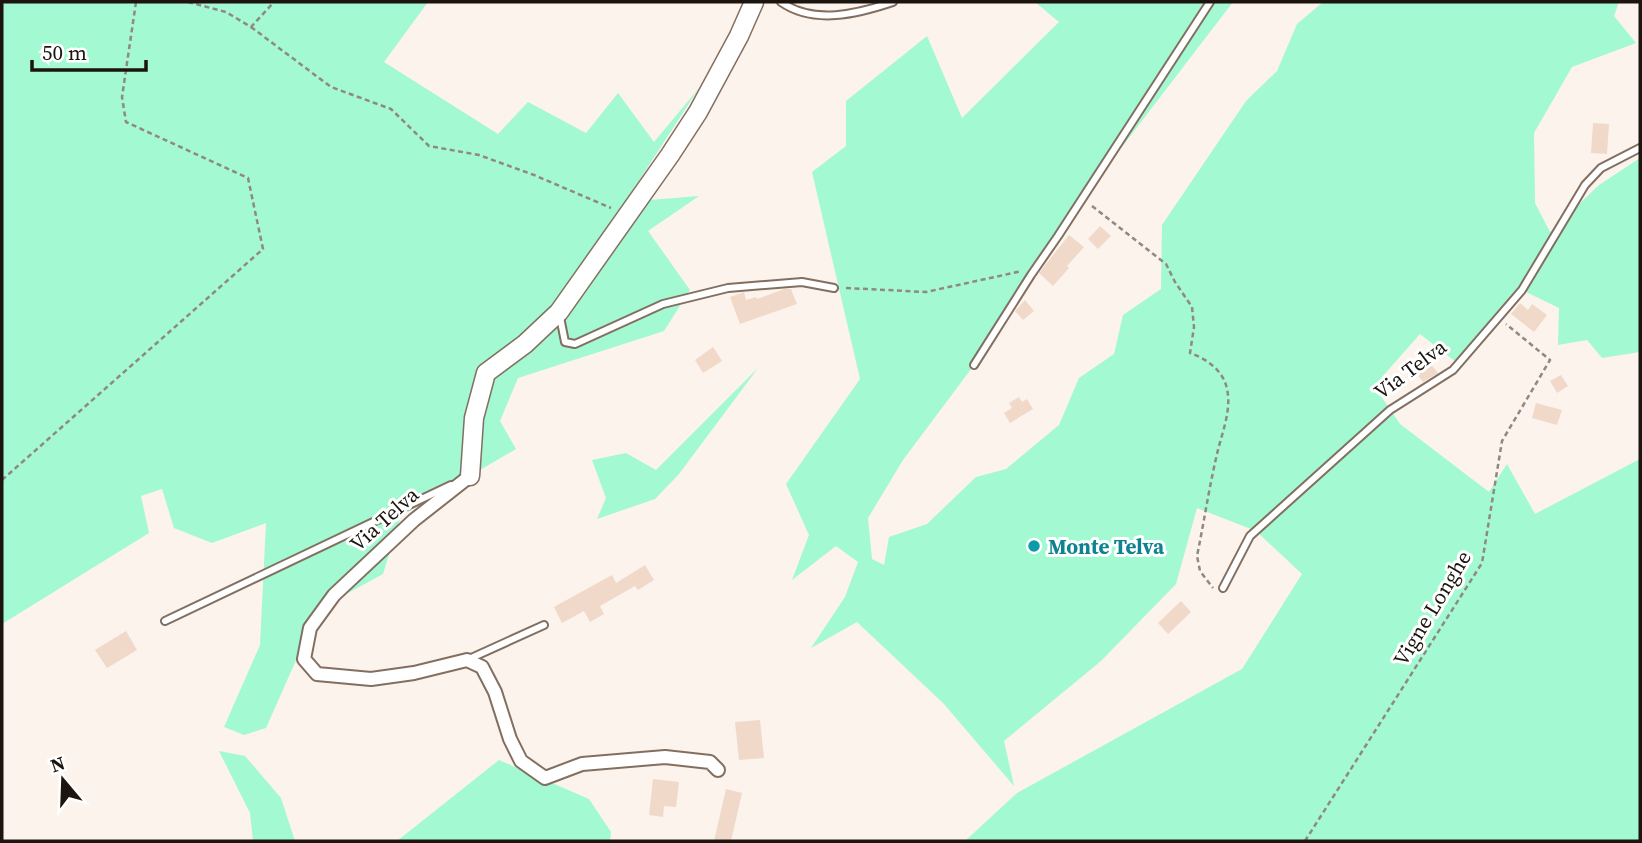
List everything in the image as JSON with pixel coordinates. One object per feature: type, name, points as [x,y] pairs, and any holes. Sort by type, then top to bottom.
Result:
[{"type":"street","points":[[470,476],[474,418],[486,373],[525,344],[559,312],[698,112],[740,36],[754,2]]},
{"type":"street","name":"Via Telva","points":[[467,660],[414,673],[371,679],[317,674],[304,659],[310,628],[334,595],[414,520],[470,476]]},
{"type":"street","points":[[467,660],[482,667],[495,692],[510,739],[521,761],[545,778],[582,764],[665,757],[710,762],[718,770]]},
{"type":"lane","points":[[780,2],[813,15],[845,15],[893,2]]},
{"type":"lane","points":[[974,365],[1210,2]]},
{"type":"lane","name":"Via Telva","points":[[1223,588],[1250,536],[1390,410],[1453,370],[1522,290],[1585,185],[1601,168],[1640,148]]},
{"type":"lane","points":[[559,312],[565,342],[575,344],[663,304],[728,288],[802,282],[834,288]]},
{"type":"lane","points":[[165,621],[470,476]]},
{"type":"lane","points":[[467,660],[544,625]]},
{"type":"path","points":[[2,480],[263,249],[248,178],[125,122],[122,97],[136,2]]},
{"type":"path","points":[[188,2],[226,12],[251,27],[331,87],[390,109],[429,146],[479,155],[534,175],[627,215]]},
{"type":"path","points":[[251,27],[274,2]]},
{"type":"path","points":[[1082,199],[1166,264],[1192,307],[1194,327],[1190,353],[1202,357],[1226,383],[1227,422],[1217,452],[1197,556],[1200,571],[1214,589],[1223,588]]},
{"type":"path","points":[[834,288],[926,292],[1024,270],[1031,275]]},
{"type":"path","name":"Vigne Longhe","points":[[1305,841],[1482,563],[1502,441],[1550,360],[1498,318]]},
{"type":"green space","points":[[2,2],[428,2],[384,62],[498,134],[528,102],[586,133],[618,93],[654,142],[699,88],[625,202],[699,196],[648,231],[690,290],[664,331],[518,378],[500,421],[516,449],[401,516],[383,574],[348,593],[324,597],[266,728],[244,735],[224,727],[260,645],[266,523],[212,543],[174,528],[162,489],[141,496],[149,533],[2,624]]},
{"type":"green space","points":[[1035,2],[1233,2],[1082,199],[1031,275],[998,333],[903,460],[868,518],[872,559],[884,565],[889,537],[927,524],[976,477],[1006,469],[1059,425],[1079,378],[1114,354],[1123,315],[1161,289],[1162,225],[1246,101],[1277,71],[1297,24],[1323,2],[1619,2],[1614,16],[1636,43],[1572,67],[1534,133],[1535,203],[1550,232],[1599,185],[1640,158],[1640,352],[1602,358],[1587,340],[1558,345],[1559,308],[1522,290],[1456,362],[1420,334],[1374,386],[1400,424],[1489,492],[1507,464],[1535,514],[1640,459],[1640,841],[965,841],[1017,793],[1242,669],[1302,574],[1256,531],[1197,508],[1176,584],[1101,661],[1004,741],[1014,786],[944,704],[857,622],[811,648],[845,597],[858,562],[836,546],[792,580],[809,535],[786,484],[860,379],[812,172],[846,146],[846,101],[927,36],[962,118],[1059,22]]},
{"type":"green space","points":[[758,368],[679,474],[655,499],[597,519],[606,498],[592,460],[626,453],[656,470]]},
{"type":"green space","points":[[219,751],[245,756],[281,798],[295,841],[253,841],[250,813]]},
{"type":"green space","points":[[499,760],[589,799],[611,832],[610,841],[397,841]]},
{"type":"building","points":[[1593,123],[1609,124],[1607,154],[1591,153]]},
{"type":"building","points":[[1100,226],[1111,236],[1098,249],[1088,239]]},
{"type":"building","points":[[1069,235],[1084,247],[1053,286],[1039,273]]},
{"type":"building","points":[[791,289],[797,304],[740,324],[730,297],[744,292],[746,300],[757,299]]},
{"type":"building","points":[[1025,300],[1034,311],[1023,320],[1015,311]]},
{"type":"building","points":[[1520,303],[1528,310],[1532,304],[1547,315],[1534,332],[1511,314]]},
{"type":"building","points":[[713,347],[722,361],[703,373],[695,360]]},
{"type":"building","points":[[1429,362],[1438,373],[1423,382],[1416,373]]},
{"type":"building","points":[[1561,375],[1568,386],[1557,393],[1550,381]]},
{"type":"building","points":[[1019,397],[1022,402],[1027,399],[1033,409],[1010,423],[1004,413],[1012,408],[1009,403]]},
{"type":"building","points":[[1536,403],[1562,410],[1557,425],[1532,418]]},
{"type":"building","points":[[645,565],[654,580],[638,590],[635,586],[600,606],[604,614],[590,622],[584,611],[562,623],[554,607],[612,575],[616,583]]},
{"type":"building","points":[[1181,601],[1191,612],[1168,634],[1158,623]]},
{"type":"building","points":[[126,631],[137,650],[107,668],[95,650]]},
{"type":"building","points":[[760,720],[764,758],[739,760],[735,722]]},
{"type":"building","points":[[653,779],[679,782],[676,807],[664,806],[663,817],[649,815]]},
{"type":"building","points":[[726,789],[742,793],[731,841],[714,841]]},
{"type":"place","name":"Monte Telva","points":[[1034,546]]}]
